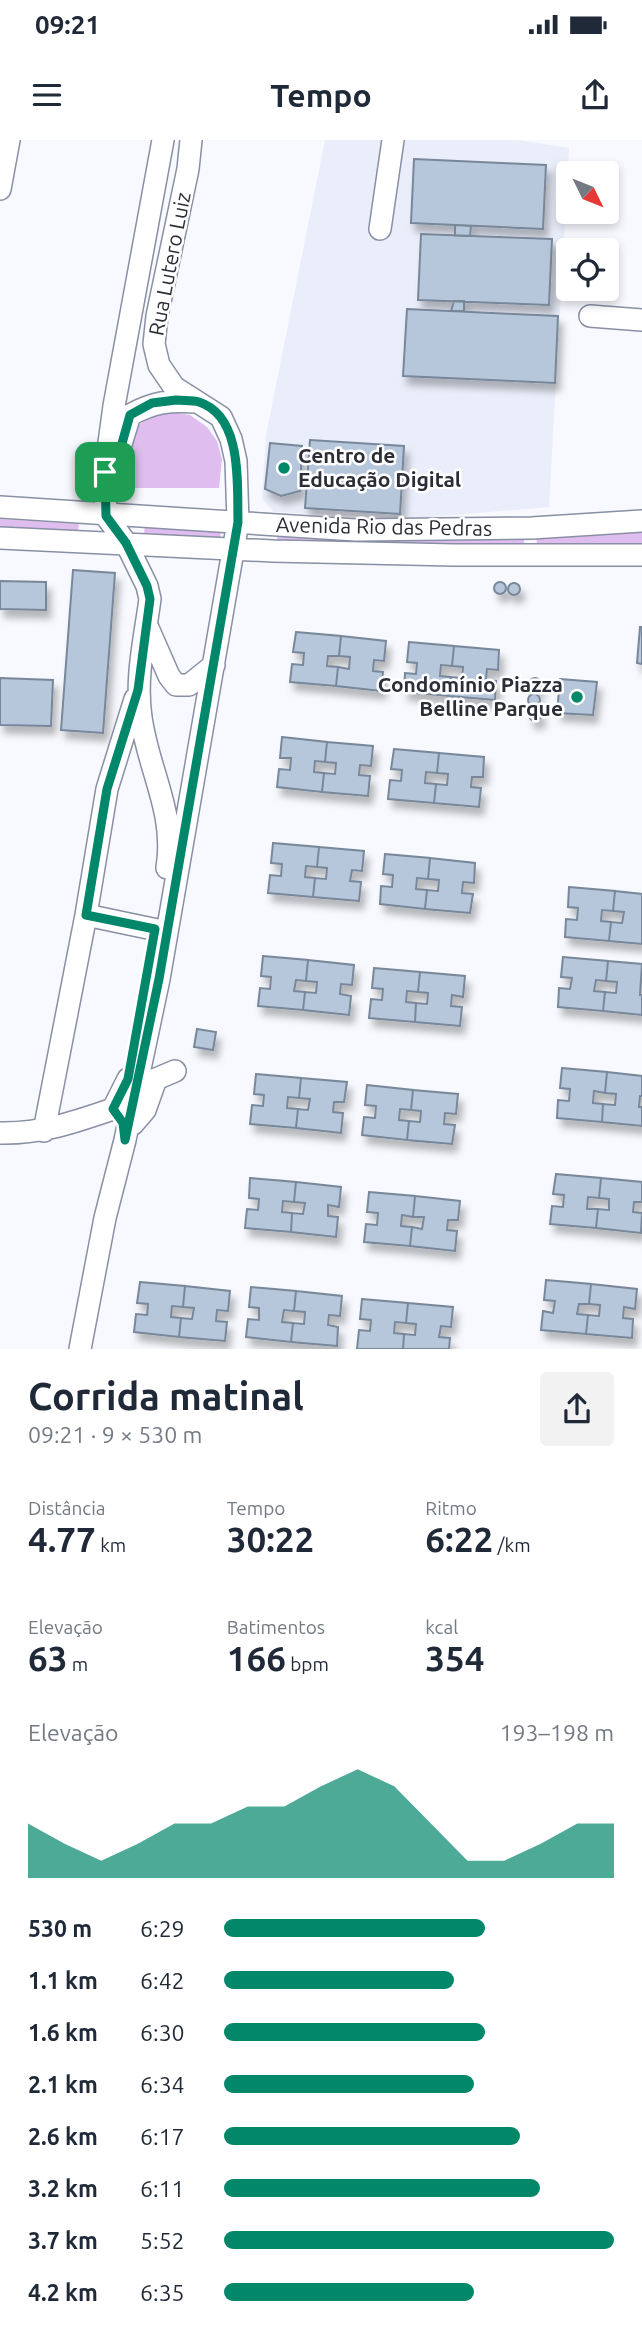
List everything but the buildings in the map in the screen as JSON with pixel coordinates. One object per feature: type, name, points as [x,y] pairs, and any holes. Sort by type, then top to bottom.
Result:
[{"type":"street","points":[[0,189],[9,140]]},
{"type":"street","name":"Rua Lutero Luiz","points":[[106,516],[105,472],[114,406],[163,140]]},
{"type":"street","name":"Rua Lutero Luiz","points":[[161,931],[214,665],[238,522],[236,461],[231,439],[221,417],[174,387],[159,365],[154,344],[157,316],[188,169],[191,140]]},
{"type":"street","points":[[380,229],[393,140]]},
{"type":"street","points":[[590,316],[642,320]]},
{"type":"street","points":[[105,472],[119,454],[130,415],[152,403],[176,400],[199,402]]},
{"type":"street","name":"Avenida Rio das Pedras","points":[[0,507],[106,516],[355,530],[532,528],[642,521]]},
{"type":"street","points":[[44,1130],[86,915],[107,789],[138,690],[150,599],[147,586],[126,543],[106,516]]},
{"type":"street","name":"Avenida Rio das Pedras","points":[[0,538],[234,550],[454,555],[642,555]]},
{"type":"street","points":[[147,626],[169,676],[176,685],[189,685],[214,665]]},
{"type":"street","points":[[80,1349],[105,1218],[126,1135],[161,931],[169,855],[166,806],[141,719],[138,690]]},
{"type":"street","points":[[86,915],[161,931]]},
{"type":"street","points":[[0,1133],[44,1130],[82,1121],[113,1109],[128,1079],[161,931]]},
{"type":"street","points":[[126,1135],[145,1110],[156,1079],[175,1071]]},
{"type":"street","points":[[113,1109],[123,1123],[126,1135]]},
{"type":"shaded area","points":[[325,140],[517,140],[569,148],[568,161],[556,161],[556,224],[565,224],[564,238],[556,238],[556,301],[560,301],[549,507],[407,519],[274,512],[262,499],[266,435]]},
{"type":"shaded area","points":[[170,412],[190,415],[207,427],[217,441],[222,459],[219,488],[129,488],[129,438],[142,423]]},
{"type":"shaded area","points":[[0,519],[79,524],[78,531],[0,527]]},
{"type":"shaded area","points":[[145,525],[221,532],[220,539],[144,533]]},
{"type":"shaded area","points":[[642,530],[642,546],[537,544],[536,537]]},
{"type":"shaded area","points":[[278,533],[370,538],[524,540],[524,547],[308,542],[277,540]]},
{"type":"place","name":"Centro de Educação Digital","points":[[284,468]]},
{"type":"place","name":"Condomínio Piazza Belline Parque","points":[[577,697]]},
{"type":"route","points":[[176,400],[199,402],[221,417],[231,439],[236,461],[238,522],[234,550],[159,979],[125,1140],[123,1123],[113,1109],[128,1079],[155,929],[86,915],[107,789],[138,690],[150,599],[147,586],[126,543],[106,516],[105,472],[119,454],[130,415],[152,403],[176,400]]}]
